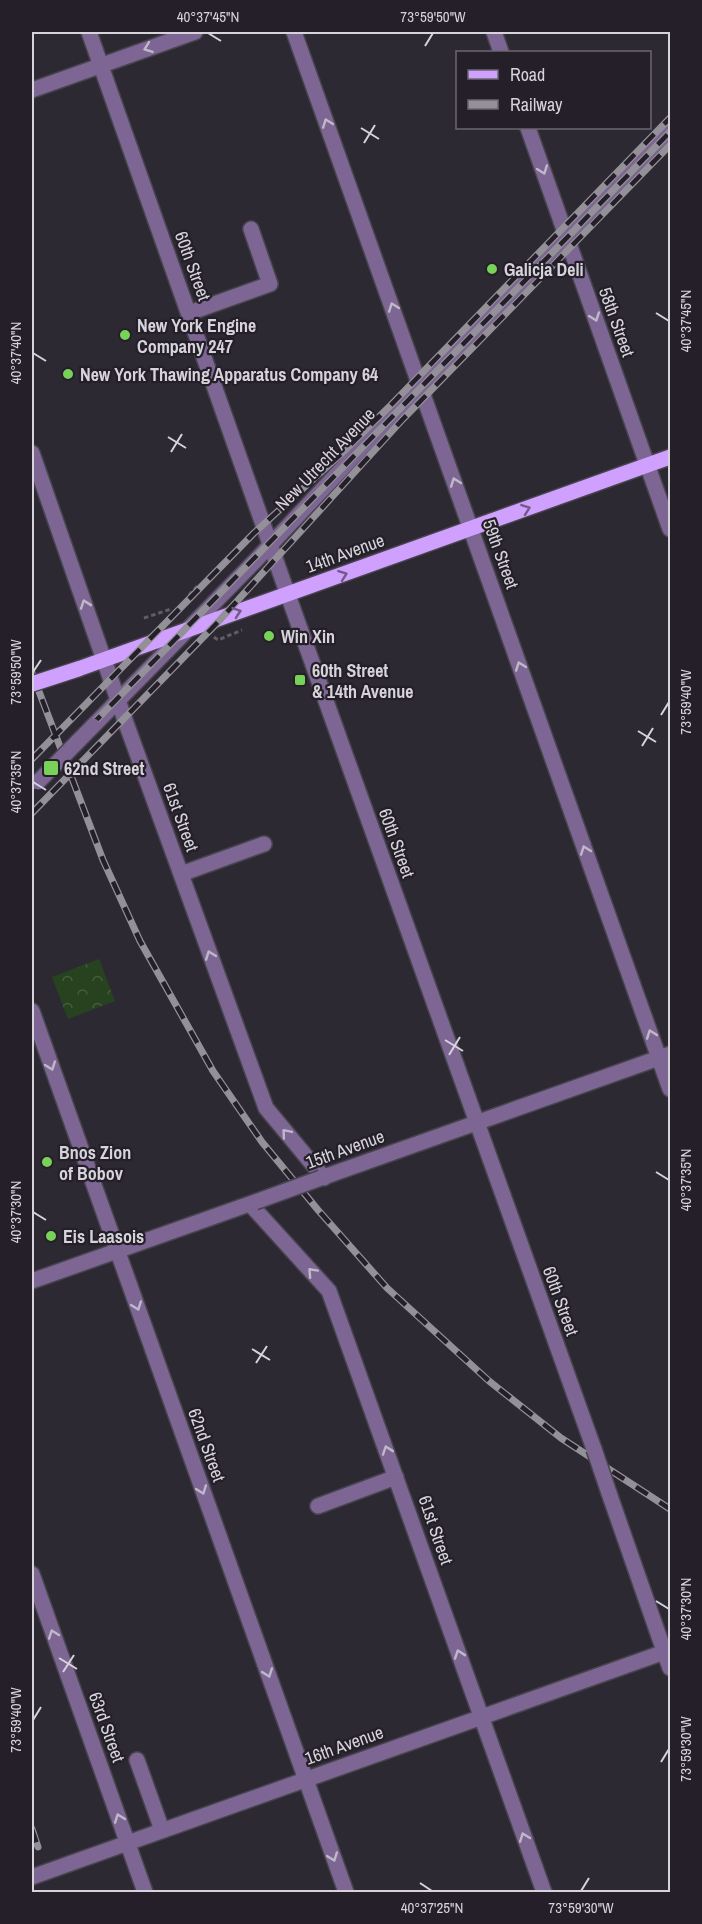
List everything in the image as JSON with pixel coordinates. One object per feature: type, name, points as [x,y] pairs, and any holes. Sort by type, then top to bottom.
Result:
[{"type":"main road","name":"14th Avenue","points":[[32,684],[670,458]]},
{"type":"street","name":"60th Street","points":[[89,32],[476,1123],[668,1651],[670,1668]]},
{"type":"street","points":[[32,90],[195,32]]},
{"type":"street","name":"59th Street","points":[[294,32],[471,529],[665,1055],[670,1089]]},
{"type":"street","points":[[494,32],[501,51]]},
{"type":"street","name":"58th Street","points":[[528,129],[670,529]]},
{"type":"street","name":"New Utrecht Avenue","points":[[35,786],[670,129]]},
{"type":"street","points":[[189,313],[270,284],[251,229]]},
{"type":"street","name":"61st Street","points":[[32,453],[118,700],[266,1108],[323,1178]]},
{"type":"street","points":[[181,874],[264,844]]},
{"type":"street","name":"62nd Street","points":[[32,1011],[346,1893]]},
{"type":"street","name":"15th Avenue","points":[[32,1281],[665,1055]]},
{"type":"street","name":"61st Street","points":[[252,1203],[329,1291],[544,1893]]},
{"type":"street","points":[[318,1506],[396,1477]]},
{"type":"street","name":"63rd Street","points":[[32,1574],[145,1893]]},
{"type":"street","name":"16th Avenue","points":[[32,1877],[668,1651]]},
{"type":"street","points":[[137,1760],[162,1830]]},
{"type":"path","points":[[189,595],[198,585]]},
{"type":"path","points":[[144,618],[171,609]]},
{"type":"path","points":[[212,635],[218,640],[242,630]]},
{"type":"green space","points":[[99,959],[115,1001],[68,1019],[52,977]]},
{"type":"railway","points":[[32,759],[254,533],[391,405],[670,118]]},
{"type":"railway","points":[[32,786],[670,132]]},
{"type":"railway","points":[[32,813],[218,622],[403,419],[670,145]]},
{"type":"railway","points":[[32,673],[103,860],[140,941],[213,1071],[262,1142],[387,1288],[489,1381],[561,1438],[670,1509]]},
{"type":"railway","points":[[32,1829],[38,1847]]},
{"type":"place","name":"Galicja Deli","points":[[492,269]]},
{"type":"place","name":"New York Engine Company 247","points":[[125,335]]},
{"type":"place","name":"New York Thawing Apparatus Company 64","points":[[68,374]]},
{"type":"place","name":"Win Xin","points":[[269,636]]},
{"type":"place","name":"60th Street & 14th Avenue","points":[[300,680]]},
{"type":"place","name":"62nd Street","points":[[51,768]]},
{"type":"place","name":"Bnos Zion of Bobov","points":[[47,1162]]},
{"type":"place","name":"Eis Laasois","points":[[51,1236]]}]
